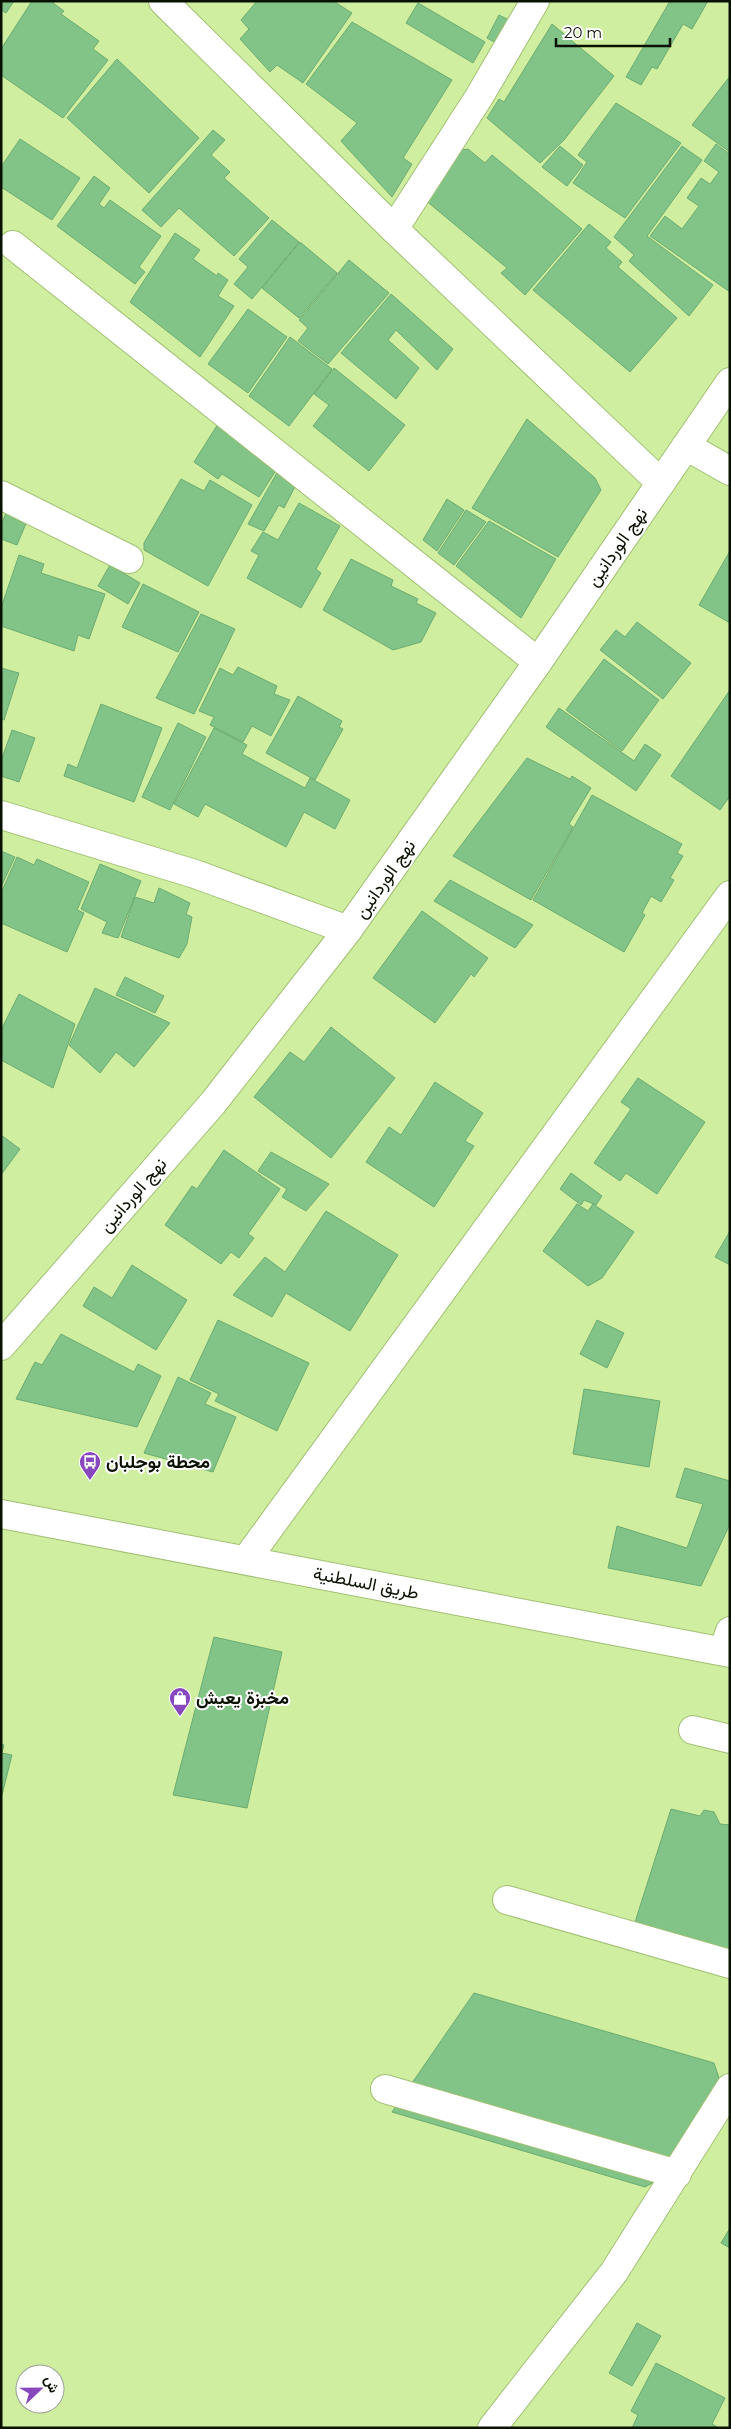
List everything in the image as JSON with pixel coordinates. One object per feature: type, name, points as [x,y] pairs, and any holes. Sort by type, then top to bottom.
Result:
[{"type":"street","points":[[163,1],[394,228],[661,483]]},
{"type":"street","points":[[394,228],[479,97],[535,1]]},
{"type":"street","points":[[13,244],[538,662]]},
{"type":"street","name":"نهج الوردانين","points":[[1,1346],[213,1103],[348,930],[538,662],[730,382]]},
{"type":"street","points":[[686,446],[730,471]]},
{"type":"street","points":[[1,495],[129,559]]},
{"type":"street","points":[[1,814],[195,874],[348,930]]},
{"type":"street","points":[[246,1560],[730,895]]},
{"type":"street","name":"طريق السلطنية","points":[[1,1514],[246,1560],[728,1645]]},
{"type":"street","points":[[693,1730],[730,1739]]},
{"type":"street","points":[[508,1900],[730,1964]]},
{"type":"street","points":[[386,2088],[677,2174]]},
{"type":"street","points":[[492,2428],[614,2272],[730,2088]]},
{"type":"building","points":[[1,1],[14,1],[6,13],[1,10]]},
{"type":"building","points":[[32,1],[55,1],[53,3],[64,11],[61,14],[99,41],[93,49],[108,60],[63,118],[1,75],[1,49]]},
{"type":"building","points":[[257,1],[333,1],[352,13],[303,83],[277,65],[270,72],[240,39],[249,29],[241,20]]},
{"type":"building","points":[[670,1],[708,1],[692,29],[683,24],[657,69],[652,67],[641,85],[626,77]]},
{"type":"building","points":[[418,3],[485,42],[473,63],[406,23]]},
{"type":"building","points":[[499,15],[511,21],[500,45],[487,38]]},
{"type":"building","points":[[352,22],[452,80],[403,158],[412,164],[392,197],[341,141],[357,123],[306,84]]},
{"type":"building","points":[[552,24],[614,76],[564,140],[540,163],[487,118],[499,99],[504,102]]},
{"type":"building","points":[[117,59],[199,138],[149,193],[67,118]]},
{"type":"building","points":[[730,76],[730,152],[692,125]]},
{"type":"building","points":[[616,103],[681,143],[625,218],[573,183],[587,162],[578,155]]},
{"type":"building","points":[[213,130],[225,140],[211,155],[230,172],[224,178],[269,218],[234,256],[179,208],[161,227],[142,210]]},
{"type":"building","points":[[20,139],[80,178],[52,220],[1,187],[1,167]]},
{"type":"building","points":[[716,144],[730,154],[730,292],[650,236],[665,216],[682,229],[699,206],[687,198],[701,178],[710,184],[719,172],[704,161]]},
{"type":"building","points":[[560,146],[583,165],[567,186],[542,167]]},
{"type":"building","points":[[682,146],[702,160],[647,236],[713,285],[689,316],[629,261],[634,255],[614,237]]},
{"type":"building","points":[[468,149],[485,163],[492,155],[582,229],[525,295],[501,273],[507,268],[424,199],[456,151]]},
{"type":"building","points":[[94,176],[110,188],[99,204],[104,208],[110,200],[161,236],[139,267],[145,272],[135,284],[57,226]]},
{"type":"building","points":[[272,220],[299,242],[252,299],[234,284],[248,267],[239,259]]},
{"type":"building","points":[[589,224],[611,242],[606,248],[622,262],[618,267],[677,318],[630,372],[533,290]]},
{"type":"building","points":[[175,233],[200,250],[193,259],[217,276],[218,273],[228,280],[218,296],[234,306],[200,357],[130,302]]},
{"type":"building","points":[[300,242],[337,273],[299,318],[262,288]]},
{"type":"building","points":[[349,260],[389,293],[328,364],[298,341],[308,328],[299,320]]},
{"type":"building","points":[[391,294],[453,349],[437,370],[396,330],[388,340],[419,368],[396,399],[341,353]]},
{"type":"building","points":[[248,309],[287,337],[248,393],[208,364]]},
{"type":"building","points":[[290,337],[332,369],[289,426],[249,396]]},
{"type":"building","points":[[334,368],[405,425],[369,471],[313,426],[329,405],[314,394]]},
{"type":"building","points":[[223,416],[282,461],[259,497],[222,474],[218,479],[194,462]]},
{"type":"building","points":[[527,419],[595,478],[601,490],[558,557],[472,508]]},
{"type":"building","points":[[282,464],[299,479],[284,508],[279,505],[264,531],[248,524]]},
{"type":"building","points":[[181,479],[204,491],[210,480],[252,505],[208,586],[144,550],[144,543]]},
{"type":"building","points":[[447,499],[464,510],[437,551],[423,540]]},
{"type":"building","points":[[299,503],[340,526],[316,569],[321,573],[301,608],[247,578],[259,555],[251,551],[263,532],[278,540]]},
{"type":"building","points":[[466,510],[486,522],[454,565],[438,553]]},
{"type":"building","points":[[6,513],[27,521],[17,545],[1,539],[1,525]]},
{"type":"building","points":[[489,521],[556,559],[521,618],[456,566]]},
{"type":"building","points":[[730,551],[730,623],[699,605]]},
{"type":"building","points":[[19,555],[44,564],[41,573],[105,594],[89,639],[78,635],[74,651],[1,626],[1,608]]},
{"type":"building","points":[[351,559],[393,580],[391,586],[418,599],[416,603],[436,613],[421,642],[393,650],[323,610]]},
{"type":"building","points":[[110,565],[140,583],[128,604],[98,586]]},
{"type":"building","points":[[143,584],[199,612],[178,652],[122,627]]},
{"type":"building","points":[[201,614],[235,629],[194,714],[156,698]]},
{"type":"building","points":[[637,622],[691,663],[663,699],[600,650],[616,630],[625,637]]},
{"type":"building","points":[[604,659],[659,700],[622,751],[566,710]]},
{"type":"building","points":[[238,667],[277,686],[274,694],[290,700],[271,736],[252,726],[243,742],[210,725],[214,717],[199,711],[220,668],[233,675]]},
{"type":"building","points":[[1,668],[19,673],[4,720],[1,719]]},
{"type":"building","points":[[730,690],[730,796],[720,810],[671,776]]},
{"type":"building","points":[[298,696],[342,721],[339,727],[343,729],[315,780],[266,753]]},
{"type":"building","points":[[101,704],[162,728],[134,802],[64,776],[68,764],[77,768]]},
{"type":"building","points":[[559,708],[634,761],[645,744],[661,755],[636,791],[546,727]]},
{"type":"building","points":[[178,723],[206,737],[170,810],[142,797]]},
{"type":"building","points":[[214,728],[247,745],[242,754],[305,788],[310,778],[350,800],[335,829],[304,812],[286,847],[205,804],[198,817],[174,804]]},
{"type":"building","points":[[12,730],[35,738],[19,782],[1,776],[1,761]]},
{"type":"building","points":[[527,758],[570,779],[572,776],[591,788],[569,824],[573,827],[531,900],[453,856]]},
{"type":"building","points":[[592,795],[682,844],[677,853],[683,856],[670,878],[674,880],[661,902],[651,896],[642,913],[645,915],[624,952],[533,900]]},
{"type":"building","points":[[1,851],[15,857],[1,887]]},
{"type":"building","points":[[17,857],[34,865],[37,859],[89,882],[77,910],[84,913],[67,952],[1,923],[1,893]]},
{"type":"building","points":[[100,864],[141,881],[118,938],[102,933],[107,922],[81,909]]},
{"type":"building","points":[[450,880],[533,925],[515,948],[434,901]]},
{"type":"building","points":[[159,888],[190,903],[186,914],[192,917],[187,944],[179,958],[121,937],[135,897],[154,903]]},
{"type":"building","points":[[422,911],[488,958],[474,977],[471,974],[435,1023],[373,978]]},
{"type":"building","points":[[125,977],[164,996],[155,1013],[116,995]]},
{"type":"building","points":[[95,988],[170,1023],[134,1067],[116,1052],[100,1073],[69,1045]]},
{"type":"building","points":[[19,994],[75,1024],[53,1088],[1,1060],[1,1030]]},
{"type":"building","points":[[331,1027],[395,1078],[331,1158],[254,1097],[290,1052],[304,1062]]},
{"type":"building","points":[[638,1078],[705,1122],[657,1194],[626,1173],[620,1181],[594,1163],[631,1109],[621,1102]]},
{"type":"building","points":[[435,1082],[483,1113],[465,1141],[474,1146],[434,1207],[366,1162],[389,1127],[401,1135]]},
{"type":"building","points":[[1,1135],[20,1149],[1,1175]]},
{"type":"building","points":[[224,1150],[280,1189],[248,1234],[254,1238],[239,1258],[231,1252],[221,1264],[165,1225],[192,1186],[197,1189]]},
{"type":"building","points":[[271,1152],[329,1184],[306,1211],[282,1197],[287,1189],[258,1171]]},
{"type":"building","points":[[571,1173],[602,1196],[596,1205],[584,1200],[581,1205],[560,1189]]},
{"type":"building","points":[[577,1204],[588,1211],[593,1204],[634,1232],[602,1278],[588,1286],[543,1251]]},
{"type":"building","points":[[326,1211],[398,1255],[350,1331],[286,1293],[272,1317],[233,1295],[265,1257],[285,1272]]},
{"type":"building","points":[[730,1231],[730,1265],[715,1257]]},
{"type":"building","points":[[132,1265],[187,1300],[156,1350],[83,1306],[94,1287],[112,1298]]},
{"type":"building","points":[[218,1320],[309,1363],[277,1431],[215,1401],[219,1394],[190,1380]]},
{"type":"building","points":[[597,1320],[624,1333],[607,1368],[580,1354]]},
{"type":"building","points":[[61,1334],[134,1372],[138,1364],[161,1376],[137,1427],[16,1399],[35,1362],[42,1365]]},
{"type":"building","points":[[178,1377],[211,1393],[205,1404],[236,1417],[213,1472],[144,1453]]},
{"type":"building","points":[[584,1389],[660,1401],[649,1467],[573,1454]]},
{"type":"building","points":[[685,1468],[730,1481],[730,1524],[701,1586],[608,1568],[617,1526],[687,1548],[703,1504],[676,1497]]},
{"type":"building","points":[[214,1637],[282,1652],[247,1808],[173,1795]]},
{"type":"building","points":[[1,1744],[4,1745],[2,1753],[12,1755],[2,1795]]},
{"type":"building","points":[[671,1809],[700,1816],[704,1810],[714,1812],[720,1824],[730,1825],[730,1977],[628,1944]]},
{"type":"building","points":[[474,1993],[714,2063],[720,2081],[667,2175],[645,2187],[392,2112]]},
{"type":"building","points":[[730,2228],[730,2248],[721,2243]]},
{"type":"building","points":[[637,2323],[661,2336],[632,2386],[609,2373]]},
{"type":"building","points":[[656,2363],[725,2398],[712,2424],[719,2428],[632,2428],[638,2415],[631,2411]]},
{"type":"place","name":"محطة بوجلبان","points":[[90,1481]]},
{"type":"place","name":"مخبزة يعيش","points":[[180,1717]]}]
